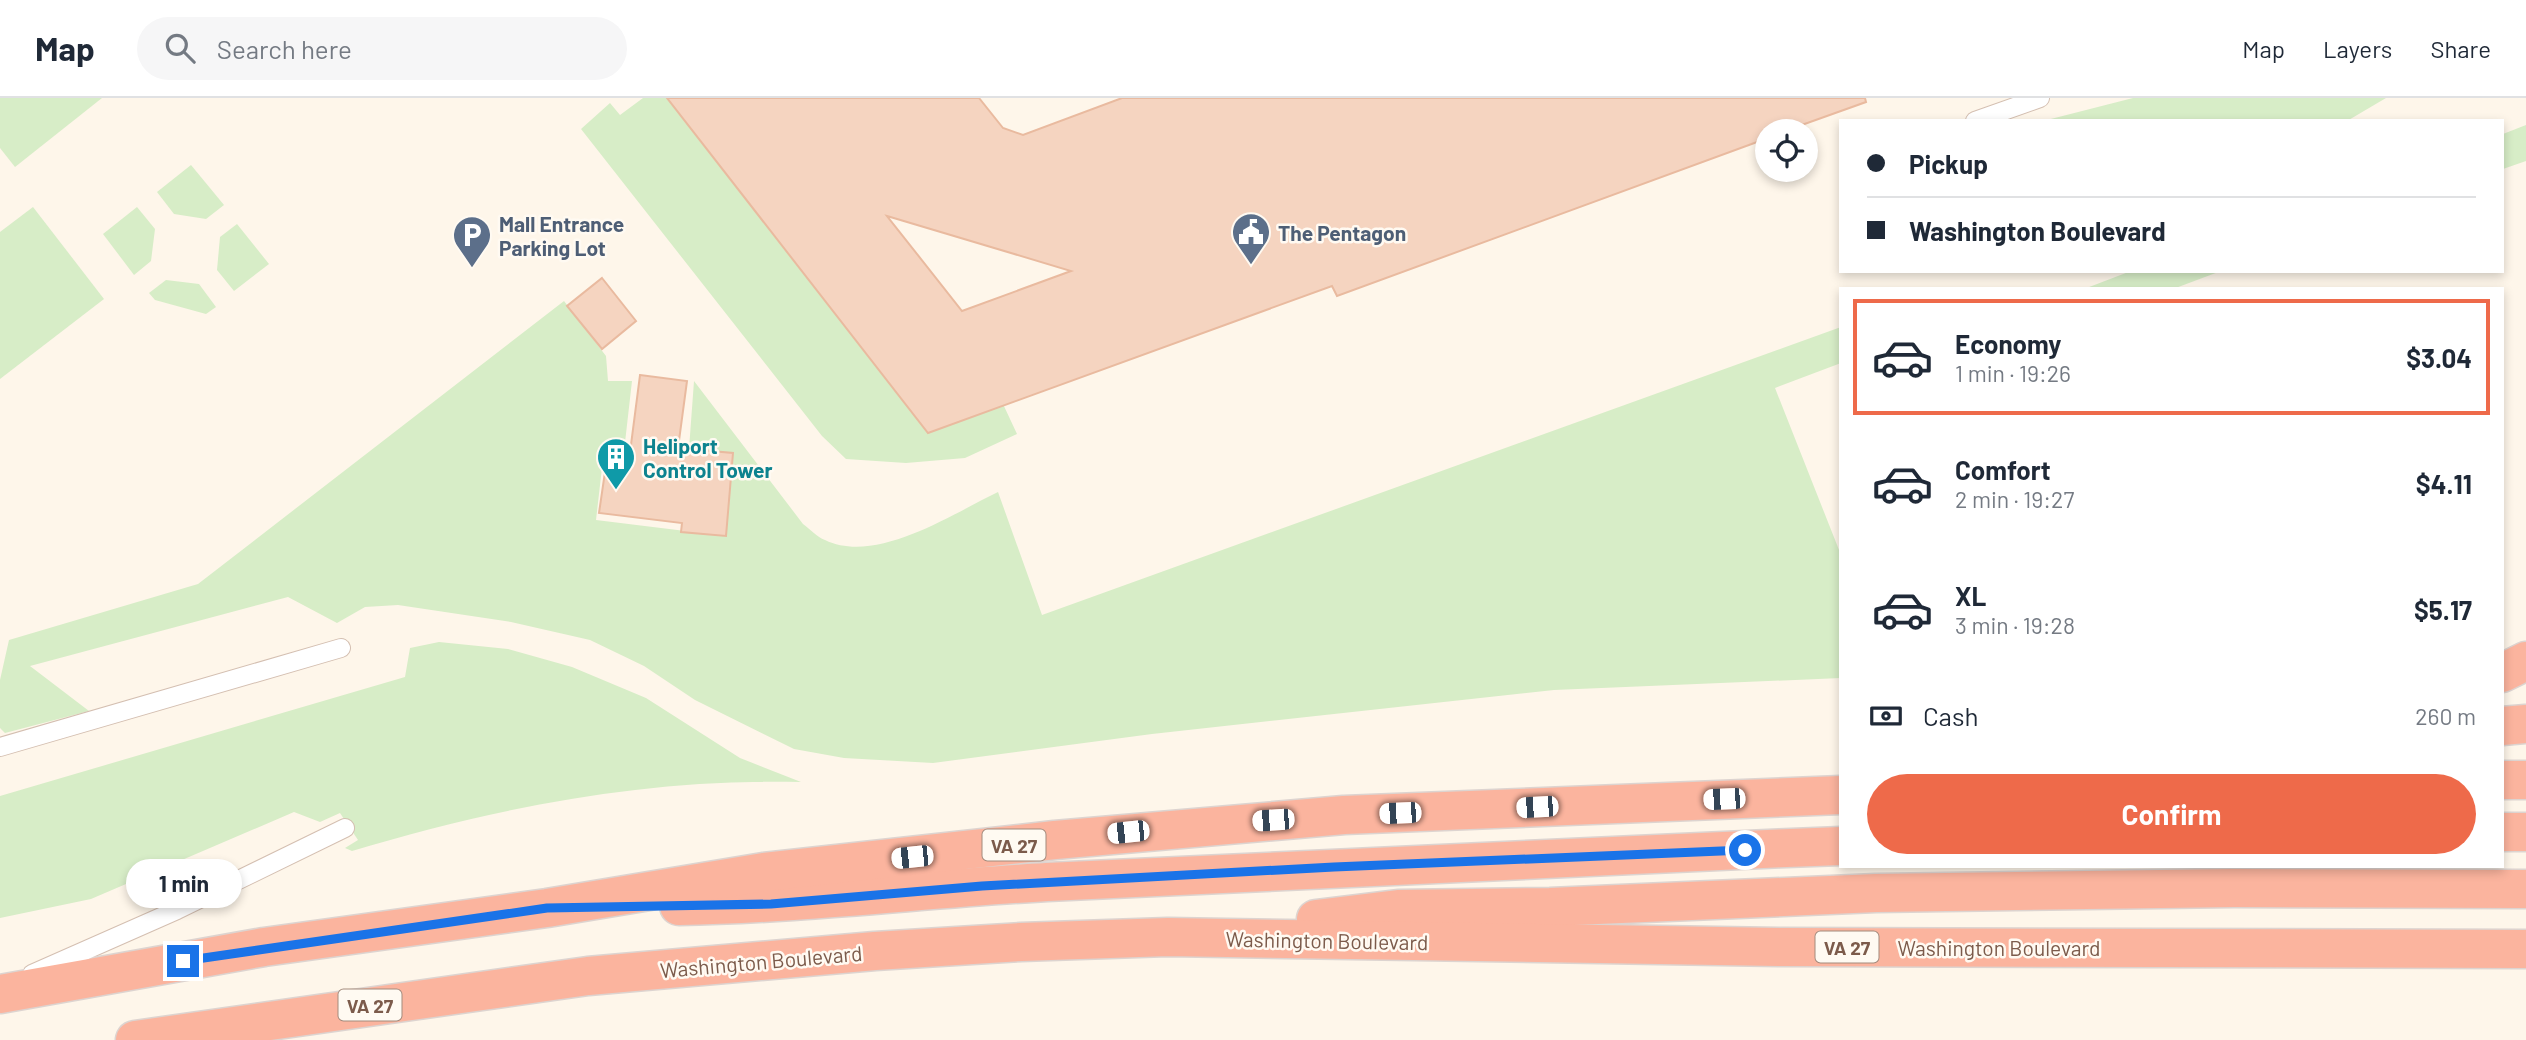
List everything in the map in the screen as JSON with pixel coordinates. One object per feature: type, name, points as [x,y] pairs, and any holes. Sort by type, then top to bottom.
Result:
[{"type":"highway","points":[[2504,672],[2526,661]]},
{"type":"highway","points":[[2504,726],[2526,724]]},
{"type":"highway","points":[[2504,780],[2526,780]]},
{"type":"highway","name":"VA 27","points":[[0,994],[264,947],[547,908],[764,872],[1201,825],[1344,815],[1839,795]]},
{"type":"highway","points":[[2504,832],[2526,832]]},
{"type":"highway","points":[[547,908],[771,904],[982,886],[1839,846]]},
{"type":"highway","points":[[1168,937],[1398,909],[1550,907],[1876,893],[2234,888],[2526,889]]},
{"type":"highway","name":"Washington Boulevard","points":[[144,1039],[588,976],[875,951],[1168,937],[1779,947],[2526,949]]},
{"type":"lane","points":[[1981,119],[2040,98]]},
{"type":"lane","points":[[0,747],[341,648]]},
{"type":"lane","points":[[0,988],[177,911],[345,828]]},
{"type":"green space","points":[[0,98],[102,98],[15,167],[0,148]]},
{"type":"green space","points":[[643,98],[667,98],[928,433],[1003,404],[1017,434],[965,458],[906,463],[846,459],[822,436],[581,129],[610,103],[620,115]]},
{"type":"green space","points":[[2133,98],[2386,98],[2350,119],[2051,119]]},
{"type":"green space","points":[[2526,125],[2526,161],[2504,169],[2504,134]]},
{"type":"green space","points":[[191,165],[224,205],[206,219],[174,214],[157,192]]},
{"type":"green space","points":[[33,207],[104,299],[0,379],[0,232]]},
{"type":"green space","points":[[137,207],[155,229],[151,261],[134,275],[103,234]]},
{"type":"green space","points":[[237,224],[269,264],[234,291],[217,270],[220,237]]},
{"type":"green space","points":[[2126,273],[2216,273],[2178,287],[2089,287]]},
{"type":"green space","points":[[166,280],[199,284],[216,307],[206,314],[155,300],[149,293]]},
{"type":"green space","points":[[564,301],[606,356],[608,381],[632,381],[623,460],[603,459],[596,520],[726,536],[733,454],[689,449],[694,381],[803,524],[825,540],[845,546],[890,542],[913,534],[998,492],[1042,615],[1839,328],[1839,364],[1775,388],[1839,550],[1839,678],[1554,690],[1152,734],[933,763],[844,758],[794,749],[695,700],[644,666],[590,640],[511,622],[398,605],[365,607],[337,623],[288,597],[30,666],[89,711],[5,733],[0,728],[0,680],[9,640],[198,584]]},
{"type":"green space","points":[[439,642],[508,649],[572,667],[646,698],[740,758],[801,782],[687,785],[574,798],[462,821],[352,851],[345,848],[358,840],[340,813],[320,822],[294,812],[91,899],[0,918],[0,796],[405,677],[410,648]]},
{"type":"building","name":"The Pentagon","points":[[667,98],[979,98],[1003,128],[1023,135],[1122,98],[1865,98],[1866,102],[1818,119],[1755,119],[1755,143],[1337,296],[1332,286],[928,433]],"holes":[[[887,216],[1071,271],[962,311]]]},
{"type":"building","points":[[602,278],[636,321],[602,349],[567,306]]},
{"type":"building","points":[[640,375],[687,381],[678,448],[733,453],[726,536],[681,532],[682,523],[599,513],[606,465],[628,468]]},
{"type":"place","name":"The Pentagon","points":[[1251,266]]},
{"type":"place","name":"Mall Entrance Parking Lot","points":[[472,269]]},
{"type":"place","name":"Heliport Control Tower","points":[[616,491]]},
{"type":"route","points":[[183,961],[264,947],[547,908],[771,904],[982,886],[1334,867],[1745,850]]}]
